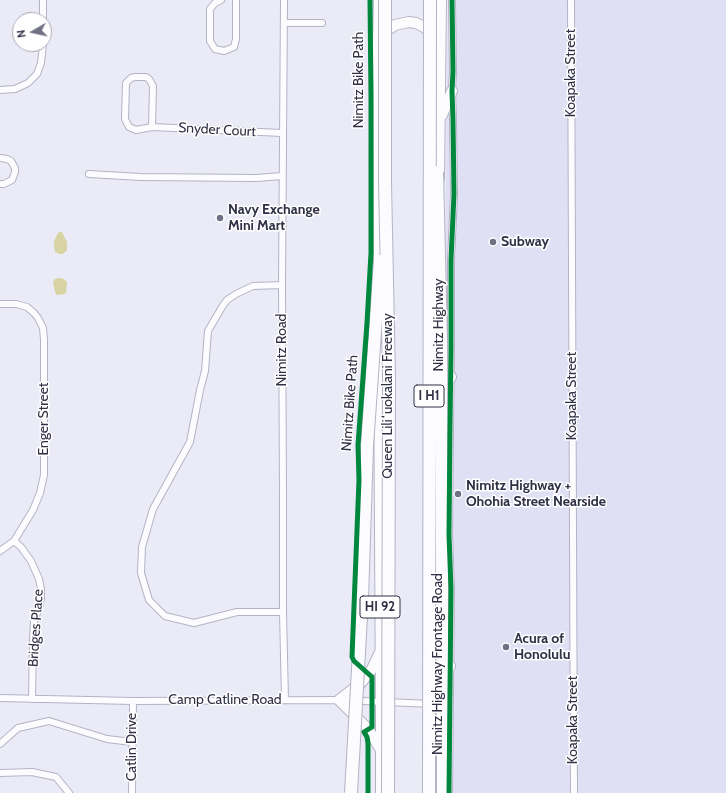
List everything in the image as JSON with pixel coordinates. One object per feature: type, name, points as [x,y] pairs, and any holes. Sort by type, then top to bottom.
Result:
[{"type":"highway","name":"Queen Liliʻuokalani Freeway","points":[[385,0],[385,182],[389,378],[388,793]]},
{"type":"highway","name":"I H1","points":[[428,793],[430,0]]},
{"type":"highway","points":[[434,0],[441,341],[443,793]]},
{"type":"highway","points":[[351,793],[362,599],[367,446],[385,182]]},
{"type":"main road","name":"HI 92","points":[[379,0],[381,793]]},
{"type":"main road","name":"Nimitz Highway","points":[[433,793],[432,688],[438,514],[441,0]]},
{"type":"main road","points":[[378,44],[382,35],[396,25],[409,22],[416,23],[424,27],[432,34],[438,44],[440,58]]},
{"type":"main road","points":[[440,121],[452,91]]},
{"type":"main road","points":[[438,398],[451,377]]},
{"type":"main road","points":[[438,514],[449,535]]},
{"type":"main road","points":[[381,650],[372,669],[361,683],[339,700],[368,729],[381,750]]},
{"type":"main road","points":[[432,688],[450,666]]},
{"type":"street","points":[[43,0],[43,12]]},
{"type":"street","points":[[221,0],[215,3],[210,9],[210,41],[216,49],[224,51],[234,47],[236,39],[236,0]]},
{"type":"street","name":"Nimitz Road","points":[[284,0],[282,285],[283,612],[285,700]]},
{"type":"street","name":"Nimitz Highway Frontage Road","points":[[449,793],[451,588],[449,535],[451,260],[454,194],[452,0]]},
{"type":"street","name":"Koapaka Street","points":[[571,0],[574,793]]},
{"type":"street","points":[[284,23],[322,22]]},
{"type":"street","points":[[0,90],[15,89],[28,83],[37,74],[41,63],[42,52]]},
{"type":"street","name":"Snyder Court","points":[[152,127],[153,86],[146,77],[131,78],[126,83],[125,119],[129,127],[136,130],[152,127],[282,133]]},
{"type":"street","points":[[0,158],[11,161],[15,168],[15,172],[12,180],[4,184],[0,184]]},
{"type":"street","points":[[89,174],[141,177],[256,178],[282,176]]},
{"type":"street","points":[[282,285],[253,286],[236,294],[227,300],[208,331],[205,371],[190,442],[153,509],[142,547],[141,573],[149,600],[165,616],[194,623],[237,612],[283,612]]},
{"type":"street","name":"Enger Street","points":[[0,304],[16,304],[27,307],[41,322],[44,333],[44,475],[37,502],[14,541],[0,551]]},
{"type":"street","name":"Bridges Place","points":[[14,541],[31,561],[39,579],[41,589],[41,598],[34,621],[32,699]]},
{"type":"street","name":"Camp Catline Road","points":[[0,698],[133,700],[339,700],[432,704],[450,707]]},
{"type":"street","name":"Catlin Drive","points":[[132,793],[133,700]]},
{"type":"street","points":[[0,744],[18,728],[49,721],[106,739],[132,742]]},
{"type":"street","points":[[0,773],[32,772],[56,777],[69,793]]},
{"type":"shaded area","points":[[448,0],[726,0],[726,793],[439,793]]},
{"type":"shaded area","points":[[60,232],[62,232],[67,242],[67,250],[63,254],[55,252],[54,247],[56,237]]},
{"type":"shaded area","points":[[55,279],[64,279],[67,282],[66,293],[57,295],[53,282]]},
{"type":"cycle path","name":"Nimitz Bike Path","points":[[368,793],[368,743],[364,732],[372,727],[372,677],[354,661],[352,657],[359,480],[358,445],[371,253],[370,0]]},
{"type":"cycle path","points":[[449,793],[451,588],[449,535],[451,260],[454,194],[452,0]]},
{"type":"place","name":"Navy Exchange Mini Mart","points":[[220,218]]},
{"type":"place","name":"Subway","points":[[493,242]]},
{"type":"place","name":"Nimitz Highway + Ohohia Street Nearside","points":[[458,494]]},
{"type":"place","name":"Acura of Honolulu","points":[[506,647]]}]
